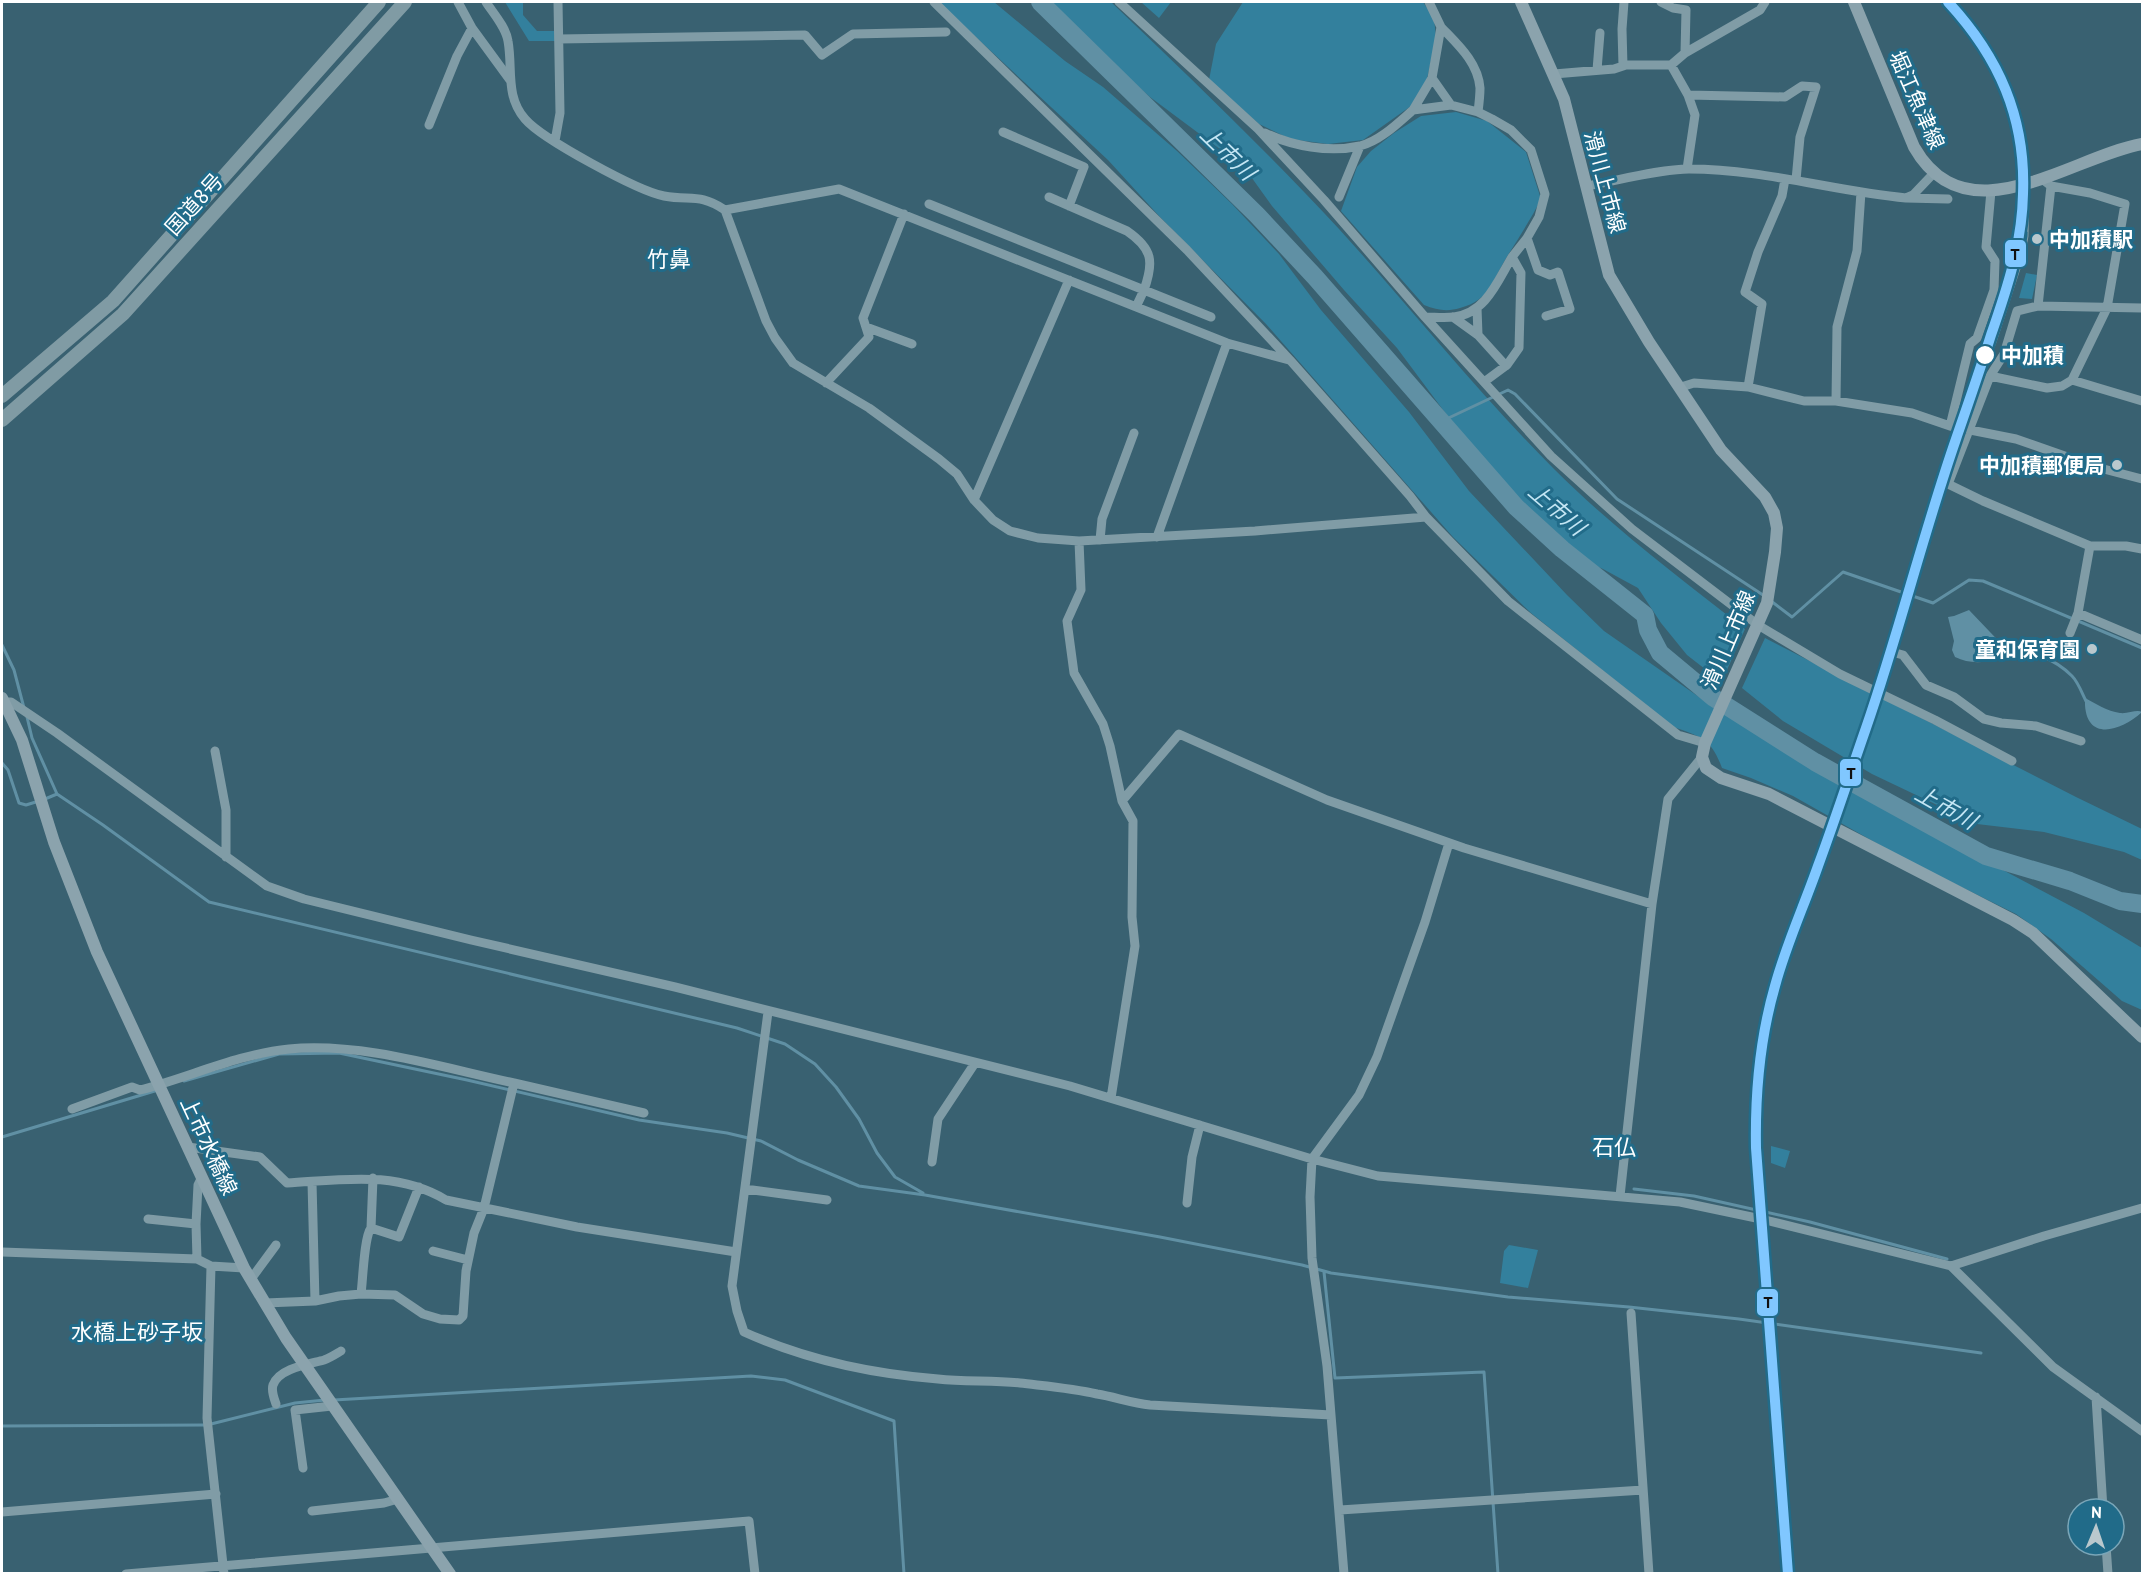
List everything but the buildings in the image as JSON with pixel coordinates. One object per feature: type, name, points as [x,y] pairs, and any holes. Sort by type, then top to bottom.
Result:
[{"type":"highway","name":"国道8号","points":[[2,396],[113,301],[379,2]]},
{"type":"highway","name":"国道8号","points":[[2,420],[123,314],[405,2]]},
{"type":"main road","name":"滑川上市線","points":[[1521,2],[1564,99],[1609,275],[1649,342],[1721,450],[1765,497],[1774,513],[1777,528],[1771,584],[1758,625],[1705,743],[1702,757]]},
{"type":"main road","name":"堀江魚津線","points":[[1854,2],[1914,147],[1923,164],[1933,174],[1949,182],[1971,190],[1991,191],[2047,183],[2108,153],[2142,144]]},
{"type":"main road","name":"上市水橋線","points":[[2,701],[22,740],[54,842],[97,952],[244,1268],[303,1364],[450,1574]]},
{"type":"main road","points":[[1702,757],[1706,768],[1722,778],[1769,794],[2013,920],[2033,933],[2142,1037]]},
{"type":"street","points":[[458,2],[472,27],[510,80]]},
{"type":"street","points":[[486,2],[508,38],[512,97],[525,119],[555,141],[626,182],[663,196],[701,198],[725,210],[766,321],[775,338],[794,363],[869,408],[939,459],[957,474],[974,500],[993,520],[1010,531],[1038,538],[1079,541],[1426,517]]},
{"type":"street","points":[[555,141],[560,113],[558,2]]},
{"type":"street","points":[[934,2],[1187,250],[1290,360],[1426,517],[1508,601],[1678,735],[1705,743]]},
{"type":"street","points":[[1119,2],[1258,129],[1551,456],[1632,529],[1758,625],[1840,674],[2013,761]]},
{"type":"street","points":[[1429,2],[1441,27],[1470,58],[1477,73],[1480,88],[1478,112]]},
{"type":"street","points":[[1623,2],[1623,66]]},
{"type":"street","points":[[1661,2],[1673,8],[1686,10],[1684,52]]},
{"type":"street","points":[[1554,75],[1623,66],[1671,65],[1684,52],[1760,10],[1765,2]]},
{"type":"street","points":[[429,125],[457,56],[472,27]]},
{"type":"street","points":[[1258,129],[1279,140],[1303,147],[1337,148],[1360,146],[1387,132],[1413,110],[1432,78],[1441,27]]},
{"type":"street","points":[[559,39],[805,35],[822,55],[853,34],[946,32]]},
{"type":"street","points":[[1597,70],[1600,33]]},
{"type":"street","points":[[1671,65],[1688,95],[1695,115],[1687,169]]},
{"type":"street","points":[[1432,78],[1451,105]]},
{"type":"street","points":[[1688,95],[1785,97],[1802,86],[1816,87],[1800,137],[1796,180]]},
{"type":"street","points":[[1413,110],[1451,105],[1478,112],[1511,130],[1531,150],[1545,194],[1539,217],[1527,238],[1512,257],[1488,299],[1471,312],[1453,317],[1425,317]]},
{"type":"street","points":[[1003,132],[1084,167],[1070,206]]},
{"type":"street","points":[[1339,197],[1360,146]]},
{"type":"street","points":[[1586,186],[1687,169],[1736,171],[1906,198],[1948,198]]},
{"type":"street","points":[[1906,198],[1913,195],[1933,174]]},
{"type":"street","points":[[1748,387],[1762,304],[1745,292],[1758,252],[1782,196],[1785,178]]},
{"type":"street","points":[[1990,376],[2047,388],[2062,386],[2072,380],[2108,308],[2125,204],[2047,183],[2038,306]]},
{"type":"street","points":[[725,210],[839,189],[1227,343],[1290,360]]},
{"type":"street","points":[[1950,426],[1970,344],[1977,338],[1994,290],[1995,261],[1986,247],[1991,191]]},
{"type":"street","points":[[1836,401],[1837,327],[1857,250],[1861,192]]},
{"type":"street","points":[[1049,197],[1127,231],[1137,238],[1149,255],[1152,268],[1136,307]]},
{"type":"street","points":[[929,204],[1212,316]]},
{"type":"street","points":[[826,383],[869,337],[863,318],[904,214]]},
{"type":"street","points":[[1527,238],[1538,270],[1550,275],[1558,272],[1570,309],[1546,316]]},
{"type":"street","points":[[1484,382],[1506,366],[1519,348],[1522,306],[1521,273],[1512,257]]},
{"type":"street","points":[[974,500],[1069,280]]},
{"type":"street","points":[[2142,308],[2038,306],[2017,311],[2004,354],[1990,376],[1948,484],[2090,546],[2126,546],[2142,549]]},
{"type":"street","points":[[1477,308],[1478,334]]},
{"type":"street","points":[[1453,317],[1478,334],[1506,366]]},
{"type":"street","points":[[866,327],[912,344]]},
{"type":"street","points":[[1157,537],[1227,343]]},
{"type":"street","points":[[2072,380],[2142,401]]},
{"type":"street","points":[[1681,387],[1694,383],[1748,387],[1804,401],[1836,401],[1912,413],[1950,426],[2016,439],[2096,467],[2142,479]]},
{"type":"street","points":[[1100,540],[1102,519],[1134,433]]},
{"type":"street","points":[[1079,541],[1081,590],[1067,621],[1074,673],[1103,724],[1122,801],[1132,820],[1132,917],[1135,946],[1112,1098]]},
{"type":"street","points":[[2070,633],[2078,613],[2090,546]]},
{"type":"street","points":[[2078,613],[2142,640]]},
{"type":"street","points":[[1892,652],[1904,655],[1926,685],[1954,697],[1984,719],[2036,726],[2081,741]]},
{"type":"street","points":[[2,701],[11,702],[57,733],[267,886],[304,899],[675,987],[1112,1098],[1312,1159],[1378,1176],[1680,1202],[1761,1219],[1951,1266],[2053,1367],[2142,1431]]},
{"type":"street","points":[[1122,801],[1179,734],[1327,800],[1449,843],[1652,904]]},
{"type":"street","points":[[215,751],[226,810],[226,857]]},
{"type":"street","points":[[1620,1196],[1652,904],[1668,799],[1702,757]]},
{"type":"street","points":[[1344,1574],[1327,1366],[1312,1258],[1310,1197],[1312,1159],[1359,1095],[1377,1057],[1425,922],[1449,843]]},
{"type":"street","points":[[768,1012],[732,1286],[744,1332],[775,1345],[809,1355],[892,1373],[938,1379],[1018,1382],[1150,1405],[1331,1415]]},
{"type":"street","points":[[72,1109],[132,1087],[140,1090],[159,1085],[241,1058],[288,1049],[318,1048],[367,1051],[644,1113]]},
{"type":"street","points":[[932,1162],[938,1119],[975,1063]]},
{"type":"street","points":[[265,1303],[315,1301],[361,1294],[395,1295],[423,1314],[440,1319],[459,1320],[463,1316],[466,1270],[474,1233],[484,1208],[514,1083]]},
{"type":"street","points":[[1186,1203],[1192,1157],[1200,1125]]},
{"type":"street","points":[[188,1147],[260,1157],[287,1183],[374,1178],[419,1187],[446,1200],[484,1208],[577,1227],[736,1252]]},
{"type":"street","points":[[197,1259],[198,1185],[202,1177]]},
{"type":"street","points":[[361,1294],[366,1234],[371,1228],[374,1178]]},
{"type":"street","points":[[312,1182],[315,1301]]},
{"type":"street","points":[[371,1228],[399,1237],[419,1187]]},
{"type":"street","points":[[745,1189],[827,1200]]},
{"type":"street","points":[[1951,1266],[2142,1208]]},
{"type":"street","points":[[148,1219],[196,1224]]},
{"type":"street","points":[[251,1279],[276,1245]]},
{"type":"street","points":[[433,1251],[468,1260]]},
{"type":"street","points":[[2,1252],[197,1259],[211,1266],[244,1268]]},
{"type":"street","points":[[211,1266],[207,1418],[224,1569]]},
{"type":"street","points":[[1631,1312],[1649,1574]]},
{"type":"street","points":[[276,1404],[272,1390],[274,1382],[303,1364],[325,1360],[341,1351]]},
{"type":"street","points":[[2096,1397],[2102,1497]]},
{"type":"street","points":[[303,1468],[295,1410],[332,1406]]},
{"type":"street","points":[[1340,1510],[1642,1490]]},
{"type":"street","points":[[2,1512],[216,1494]]},
{"type":"street","points":[[312,1511],[384,1503],[398,1499]]},
{"type":"street","points":[[126,1574],[224,1569],[433,1548],[750,1521],[755,1574]]},
{"type":"street","points":[[2107,1557],[2108,1574]]},
{"type":"shaded area","points":[[505,2],[523,2],[523,15],[537,31],[556,31],[556,41],[529,41]]},
{"type":"shaded area","points":[[938,2],[994,2],[1065,61],[1103,87],[1177,151],[1279,254],[1321,310],[1409,412],[1469,491],[1604,631],[1712,706],[1984,860],[2084,913],[2142,948],[2142,1010],[2122,1001],[2051,939],[2016,914],[1901,857],[1793,796],[1722,768],[1714,751],[1704,740],[1673,727],[1531,613],[1453,537],[1266,324],[1160,217],[1108,160]]},
{"type":"shaded area","points":[[1033,2],[1111,2],[1226,114],[1339,229],[1498,411],[1576,491],[1623,532],[1745,629],[1723,679],[1714,676],[1687,655],[1661,623],[1638,588],[1603,569],[1549,545],[1461,434],[1397,348],[1272,206],[1244,167],[1150,97],[1083,37]]},
{"type":"shaded area","points":[[1141,2],[1171,2],[1159,18]]},
{"type":"shaded area","points":[[1243,2],[1423,2],[1434,18],[1436,37],[1427,79],[1411,106],[1363,140],[1328,144],[1290,139],[1259,124],[1209,80],[1216,44]]},
{"type":"shaded area","points":[[1456,112],[1487,121],[1526,152],[1541,199],[1485,294],[1470,304],[1451,310],[1442,310],[1424,305],[1341,211],[1357,167],[1371,151],[1421,116]]},
{"type":"shaded area","points":[[2026,273],[2037,275],[2032,299],[2019,298]]},
{"type":"shaded area","points":[[1969,610],[2011,654],[1983,662],[1955,657],[1948,617]]},
{"type":"shaded area","points":[[1765,638],[2142,829],[2142,860],[2124,852],[2044,832],[1977,824],[1872,774],[1783,721],[1742,688]]},
{"type":"shaded area","points":[[2085,698],[2115,712],[2142,712],[2123,725],[2104,729],[2090,722],[2086,712]]},
{"type":"shaded area","points":[[1771,1146],[1790,1151],[1785,1168],[1771,1163]]},
{"type":"shaded area","points":[[1509,1245],[1538,1250],[1528,1288],[1500,1283],[1504,1251]]},
{"type":"waterway","name":"上市川","points":[[1040,2],[1257,215],[1315,277],[1516,507],[1562,549],[1645,615],[1648,630],[1660,653],[1714,698],[1815,762],[1986,856],[2070,881],[2120,901],[2142,904]]},
{"type":"waterway","points":[[1440,422],[1508,390],[1515,394],[1617,499],[1766,597]]},
{"type":"waterway","points":[[1771,601],[1792,617],[1843,572],[1933,603],[1969,580],[1983,581],[2142,648]]},
{"type":"waterway","points":[[2,645],[14,670],[24,708]]},
{"type":"waterway","points":[[2006,651],[2033,653],[2058,664],[2074,678],[2086,701]]},
{"type":"waterway","points":[[27,717],[32,738],[57,794],[209,902],[737,1028],[785,1044],[815,1064],[836,1087],[859,1119],[877,1153],[895,1177],[923,1193]]},
{"type":"waterway","points":[[2,763],[8,770],[19,803],[26,805],[39,801]]},
{"type":"waterway","points":[[45,799],[57,794]]},
{"type":"waterway","points":[[184,1081],[279,1054],[339,1053],[639,1120],[727,1133],[761,1141],[798,1160],[859,1186],[925,1195],[1160,1237],[1302,1265],[1331,1273],[1508,1297],[1739,1319],[1981,1353]]},
{"type":"waterway","points":[[2,1137],[158,1090]]},
{"type":"waterway","points":[[1634,1189],[1694,1196],[1810,1222],[1947,1259]]},
{"type":"waterway","points":[[1324,1272],[1335,1378],[1484,1372],[1498,1574]]},
{"type":"waterway","points":[[334,1400],[751,1376],[785,1380],[894,1421],[904,1574]]},
{"type":"waterway","points":[[211,1424],[295,1403],[325,1400]]},
{"type":"waterway","points":[[2,1426],[205,1425]]},
{"type":"railway","points":[[1965,410],[1994,342],[2023,253],[2026,236],[2027,195],[2023,151]]},
{"type":"transit line","name":"T","points":[[1788,1574],[1756,1148],[1756,1107],[1762,1046],[1779,971],[1813,881],[1878,692],[1944,475],[2003,301],[2017,248],[2022,213],[2023,166],[2020,140],[2006,90],[1982,45],[1948,2]]},
{"type":"place","name":"中加積駅","points":[[2037,239]]},
{"type":"place","name":"中加積","points":[[1985,355]]},
{"type":"place","name":"中加積郵便局","points":[[2117,465]]},
{"type":"place","name":"童和保育園","points":[[2092,649]]},
{"type":"district","name":"竹鼻","points":[[669,259]]},
{"type":"district","name":"石仏","points":[[1614,1147]]},
{"type":"district","name":"水橋上砂子坂","points":[[137,1332]]}]
